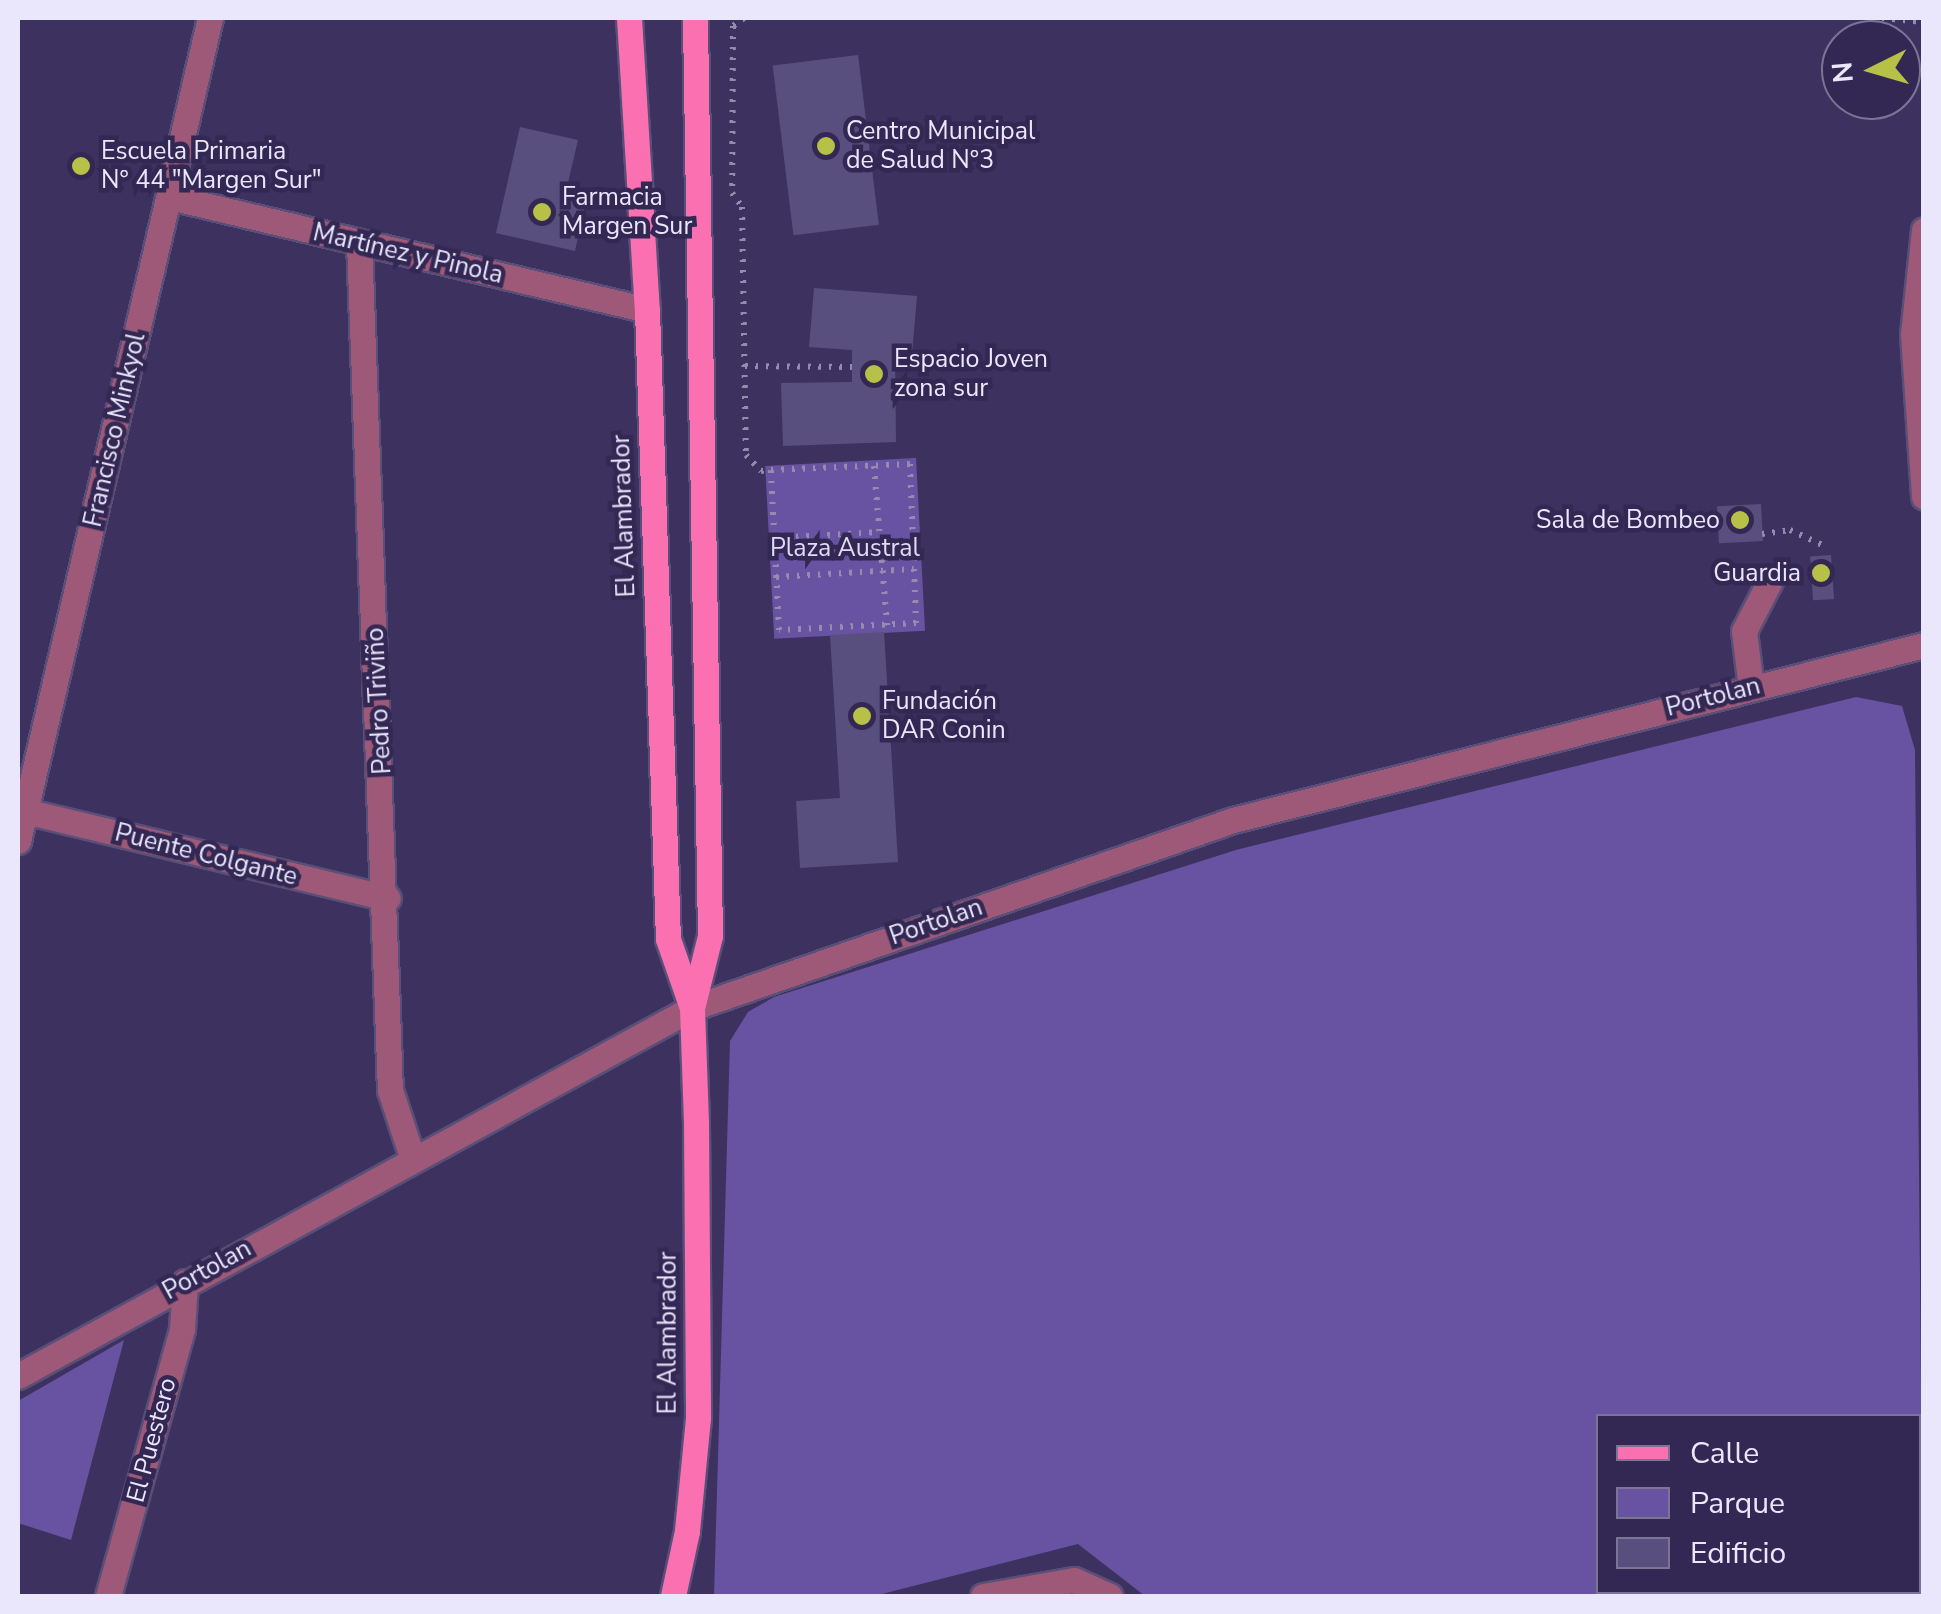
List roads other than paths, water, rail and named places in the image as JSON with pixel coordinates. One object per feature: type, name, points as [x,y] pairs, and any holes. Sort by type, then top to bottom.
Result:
[{"type":"main road","name":"El Alambrador","points":[[629,18],[648,310],[668,939],[692,1008]]},
{"type":"main road","name":"El Alambrador","points":[[673,1596],[687,1531],[699,1398],[692,1008],[710,936],[695,18]]},
{"type":"street","name":"Francisco Minkyol","points":[[18,841],[210,18]]},
{"type":"street","name":"Martínez y Pinola","points":[[170,197],[648,310]]},
{"type":"street","points":[[1924,230],[1913,334],[1924,497]]},
{"type":"street","name":"Pedro Triviño","points":[[359,242],[388,898],[390,1090],[412,1157]]},
{"type":"street","points":[[1751,688],[1744,630],[1770,578]]},
{"type":"street","name":"Portolan","points":[[18,1376],[412,1157],[692,1008],[1234,820],[1924,645]]},
{"type":"street","name":"Puente Colgante","points":[[24,811],[388,898]]},
{"type":"street","name":"El Puestero","points":[[108,1596],[182,1330],[185,1282]]},
{"type":"street","points":[[983,1596],[1074,1580],[1110,1596]]},
{"type":"place","name":"Centro Municipal de Salud N°3","points":[[826,146]]},
{"type":"place","name":"Escuela Primaria N° 44 \"Margen Sur\"","points":[[81,166]]},
{"type":"place","name":"Farmacia Margen Sur","points":[[542,212]]},
{"type":"place","name":"Espacio Joven zona sur","points":[[874,374]]},
{"type":"place","name":"Sala de Bombeo","points":[[1740,520]]},
{"type":"place","name":"Guardia","points":[[1821,573]]},
{"type":"place","name":"Fundación DAR Conin","points":[[862,716]]},
{"type":"park label","name":"Plaza Austral","points":[[845,548]]}]
